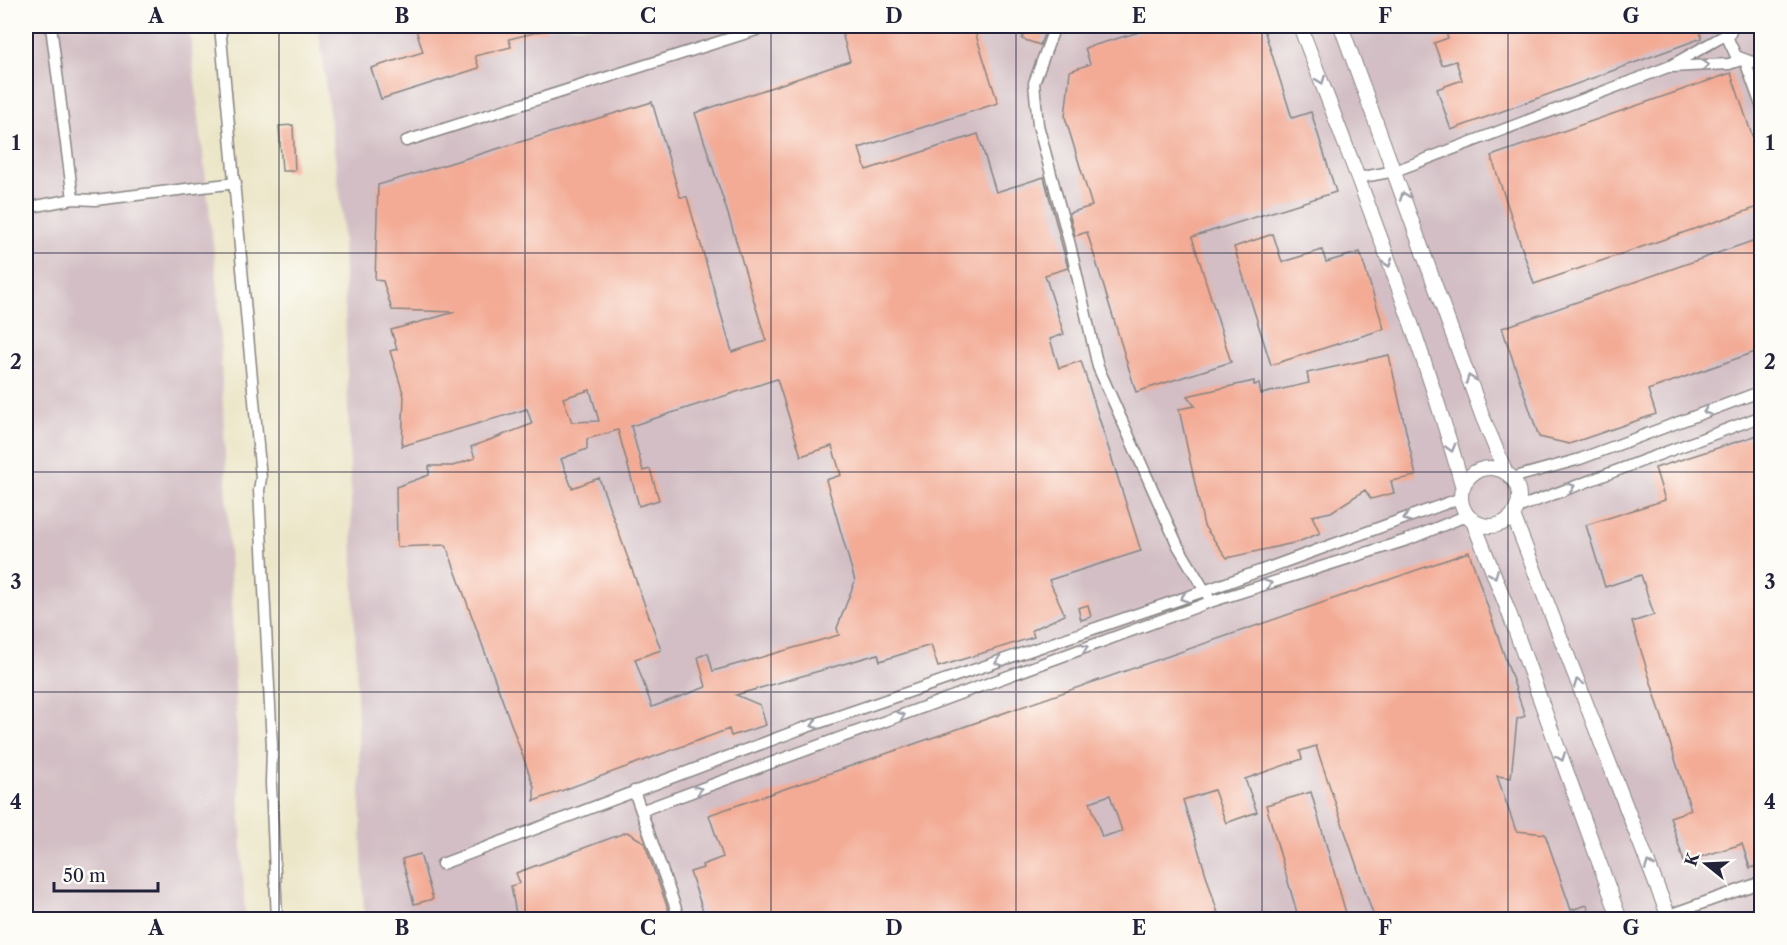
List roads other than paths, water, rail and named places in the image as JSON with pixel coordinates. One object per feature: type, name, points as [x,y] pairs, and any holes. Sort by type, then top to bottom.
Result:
[{"type":"street","points":[[51,26],[73,199]]},
{"type":"street","points":[[220,26],[261,478],[259,490],[272,745],[271,783],[277,920]]},
{"type":"street","points":[[406,141],[769,26]]},
{"type":"street","points":[[1055,26],[1034,83],[1038,125],[1070,245],[1098,366],[1178,546],[1207,590],[1210,602]]},
{"type":"street","points":[[1300,26],[1358,178],[1444,422],[1470,517],[1508,610],[1620,920]]},
{"type":"street","points":[[1341,26],[1484,418],[1519,492],[1515,511],[1669,917]]},
{"type":"street","points":[[1358,178],[1395,171],[1668,67],[1731,29]]},
{"type":"street","points":[[1731,29],[1729,45],[1743,61],[1761,108]]},
{"type":"street","points":[[1668,67],[1761,60]]},
{"type":"street","points":[[26,208],[73,199],[95,200],[236,183]]},
{"type":"street","points":[[442,864],[801,729],[1207,590],[1462,493],[1467,480],[1481,470],[1498,469],[1509,475],[1580,459],[1761,391]]},
{"type":"street","points":[[643,810],[1210,602],[1407,540],[1470,517],[1489,526],[1498,525],[1515,511],[1761,416]]},
{"type":"street","points":[[634,791],[643,810],[680,920]]},
{"type":"street","points":[[1655,920],[1669,917],[1761,882]]}]
